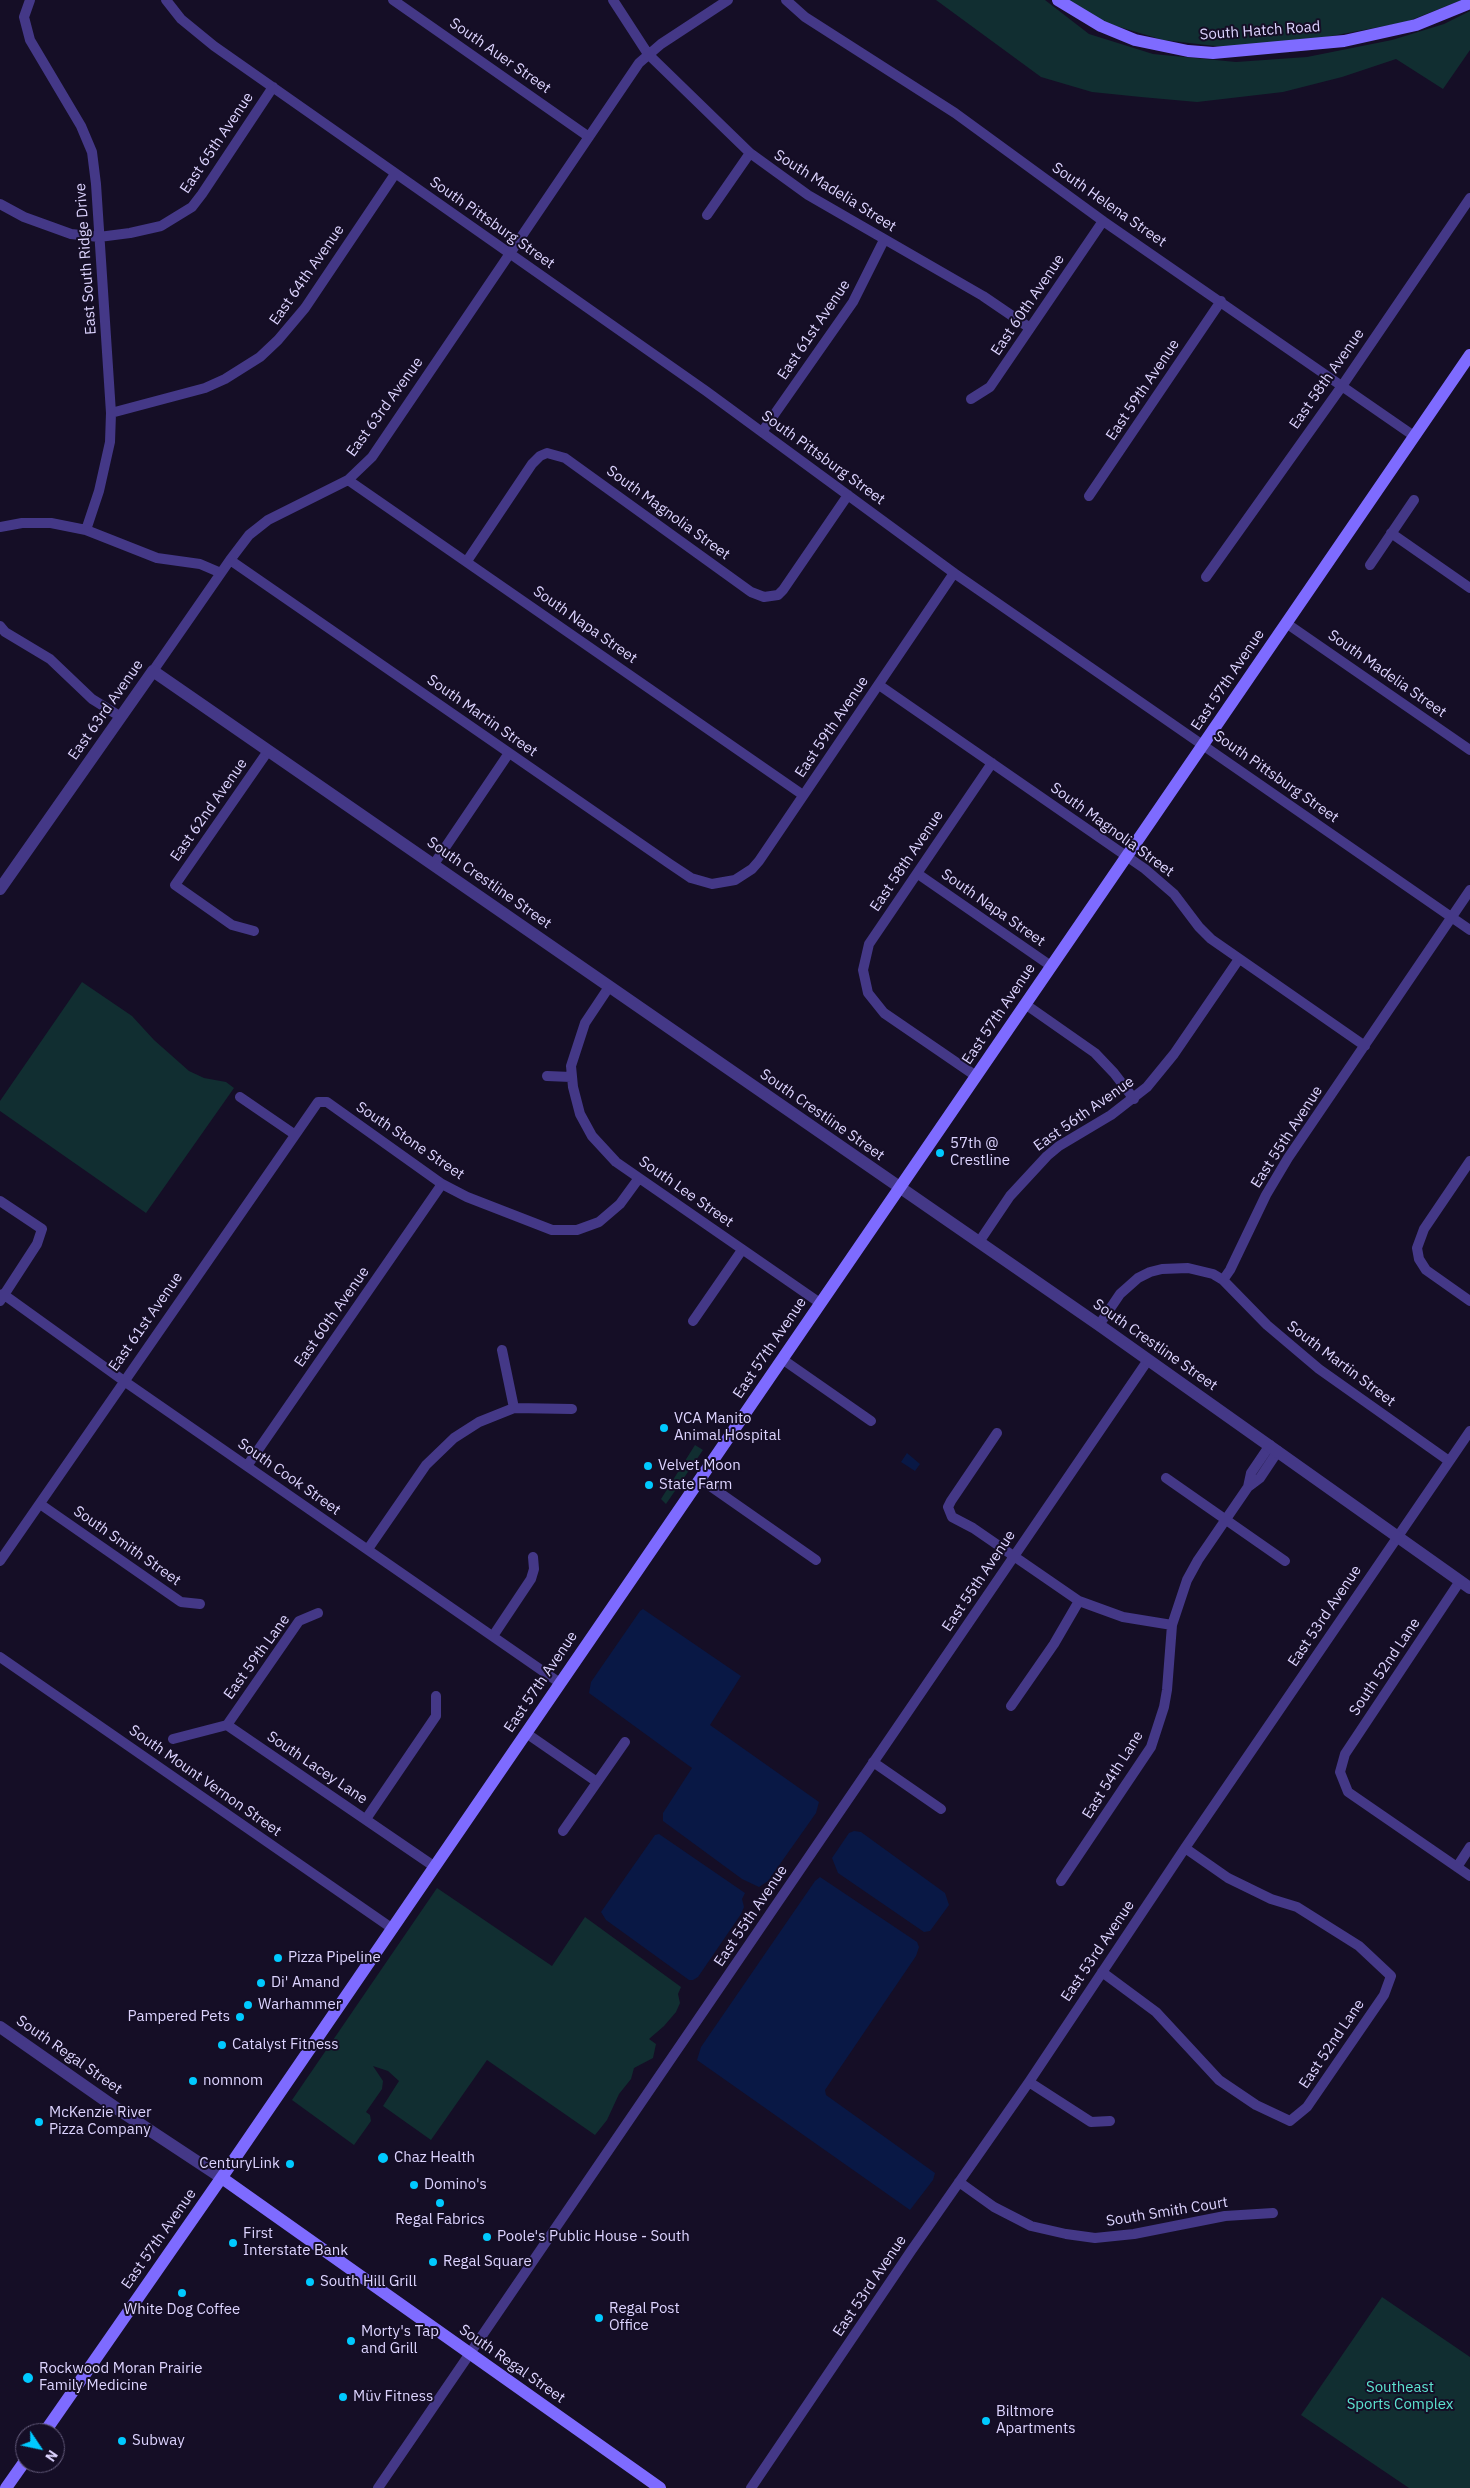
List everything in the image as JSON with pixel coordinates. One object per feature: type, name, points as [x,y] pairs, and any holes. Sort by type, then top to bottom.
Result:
[{"type":"main road","name":"South Hatch Road","points":[[1058,0],[1101,26],[1135,40],[1162,47],[1213,53],[1353,39],[1416,25],[1470,3]]},
{"type":"main road","name":"East 57th Avenue","points":[[51,2423],[393,1929],[1470,355]]},
{"type":"main road","name":"South Regal Street","points":[[222,2178],[660,2488]]},
{"type":"main road","points":[[6,2488],[16,2473]]},
{"type":"street","name":"East South Ridge Drive","points":[[30,0],[24,17],[30,40],[81,126],[92,152],[111,413],[110,442],[99,492],[86,530]]},
{"type":"street","name":"South Pittsburg Street","points":[[166,0],[194,31],[762,432],[954,574],[1470,930]]},
{"type":"street","name":"South Auer Street","points":[[393,0],[589,137]]},
{"type":"street","name":"South Madelia Street","points":[[613,0],[648,54],[750,153],[802,191],[983,296],[1030,328]]},
{"type":"street","name":"East 63rd Avenue","points":[[0,889],[220,573],[250,535],[268,520],[348,480],[365,465],[380,447],[632,72],[648,54],[728,0]]},
{"type":"street","name":"South Helena Street","points":[[786,0],[805,17],[955,113],[1104,221],[1414,436]]},
{"type":"street","name":"East 65th Avenue","points":[[0,204],[63,232],[99,237],[161,226],[192,207],[272,87]]},
{"type":"street","points":[[707,216],[750,153]]},
{"type":"street","name":"East 64th Avenue","points":[[111,413],[205,388],[231,376],[260,357],[301,314],[395,174]]},
{"type":"street","name":"East 58th Avenue","points":[[1206,577],[1342,386],[1470,198]]},
{"type":"street","name":"East 60th Avenue","points":[[971,398],[990,387],[1104,221]]},
{"type":"street","name":"East 61st Avenue","points":[[762,432],[853,302],[884,240]]},
{"type":"street","name":"East 59th Avenue","points":[[1089,496],[1221,301]]},
{"type":"street","name":"South Magnolia Street","points":[[467,561],[532,464],[540,456],[547,453],[565,458],[750,592],[770,597],[783,590],[848,495]]},
{"type":"street","name":"South Napa Street","points":[[348,480],[803,795]]},
{"type":"street","points":[[1370,565],[1414,500]]},
{"type":"street","points":[[0,527],[51,523],[86,530],[158,558],[200,564],[220,573]]},
{"type":"street","points":[[1391,534],[1470,588]]},
{"type":"street","name":"South Martin Street","points":[[230,560],[691,878],[701,882],[723,883]]},
{"type":"street","name":"East 59th Avenue","points":[[723,883],[735,880],[752,869],[954,574]]},
{"type":"street","name":"South Madelia Street","points":[[1286,623],[1470,750]]},
{"type":"street","points":[[0,626],[5,632],[50,659],[92,699],[121,717]]},
{"type":"street","name":"South Crestline Street","points":[[153,671],[979,1242],[1465,1584]]},
{"type":"street","name":"South Magnolia Street","points":[[879,685],[1157,878],[1174,894],[1204,932],[1239,959],[1365,1046]]},
{"type":"street","name":"East 62nd Avenue","points":[[254,931],[232,925],[175,885],[268,751]]},
{"type":"street","points":[[434,864],[509,753]]},
{"type":"street","name":"East 58th Avenue","points":[[976,1076],[884,1013],[873,1002],[864,982],[863,962],[869,944],[992,763]]},
{"type":"street","name":"South Napa Street","points":[[918,874],[1051,966]]},
{"type":"street","name":"East 55th Avenue","points":[[1223,1280],[1230,1270],[1276,1178],[1470,890]]},
{"type":"street","name":"East 56th Avenue","points":[[979,1242],[1010,1196],[1047,1156],[1134,1099],[1147,1087],[1174,1054],[1239,959]]},
{"type":"street","name":"South Lee Street","points":[[609,987],[588,1018],[578,1039],[571,1066],[571,1076],[580,1114],[592,1136],[608,1155],[820,1303]]},
{"type":"street","points":[[1025,1004],[1095,1054],[1114,1073],[1134,1099]]},
{"type":"street","points":[[547,1076],[571,1076]]},
{"type":"street","points":[[240,1097],[294,1134]]},
{"type":"street","name":"East 61st Avenue","points":[[0,1561],[294,1134],[318,1102]]},
{"type":"street","name":"South Stone Street","points":[[318,1102],[327,1102],[442,1184],[467,1198],[552,1230],[577,1230],[599,1222],[620,1204],[640,1178]]},
{"type":"street","points":[[1470,1161],[1424,1229],[1418,1243],[1418,1253],[1426,1270],[1470,1301]]},
{"type":"street","name":"East 60th Avenue","points":[[247,1466],[442,1184]]},
{"type":"street","points":[[0,1201],[42,1229],[37,1244],[1,1297]]},
{"type":"street","points":[[693,1321],[742,1250]]},
{"type":"street","points":[[1099,1326],[1125,1290],[1138,1278],[1150,1272],[1162,1268],[1188,1268],[1213,1274],[1223,1280]]},
{"type":"street","name":"South Martin Street","points":[[1223,1280],[1267,1325],[1312,1363],[1449,1461]]},
{"type":"street","name":"South Cook Street","points":[[1,1297],[560,1683]]},
{"type":"street","points":[[502,1350],[514,1408]]},
{"type":"street","points":[[782,1359],[871,1421]]},
{"type":"street","name":"East 55th Avenue","points":[[378,2488],[1148,1360]]},
{"type":"street","points":[[368,1550],[410,1488],[441,1449],[479,1422],[514,1408],[572,1409]]},
{"type":"street","name":"East 53rd Avenue","points":[[751,2488],[959,2182],[1030,2082],[1185,1848],[1470,1431]]},
{"type":"street","points":[[997,1433],[951,1501],[948,1512],[957,1521],[974,1528],[1079,1600],[1123,1617],[1172,1625]]},
{"type":"street","name":"East 54th Lane","points":[[1061,1881],[1151,1747],[1164,1707],[1167,1690],[1172,1625],[1187,1580],[1248,1487],[1260,1478],[1274,1448]]},
{"type":"street","points":[[1166,1478],[1285,1561]]},
{"type":"street","points":[[700,1479],[816,1560]]},
{"type":"street","name":"South Smith Street","points":[[40,1504],[182,1602],[200,1604]]},
{"type":"street","points":[[493,1636],[531,1579],[534,1569],[533,1557]]},
{"type":"street","name":"South 52nd Lane","points":[[1457,1867],[1348,1792],[1340,1772],[1345,1754],[1465,1584]]},
{"type":"street","points":[[1011,1706],[1054,1644],[1079,1600]]},
{"type":"street","name":"East 59th Lane","points":[[227,1725],[298,1621],[318,1613]]},
{"type":"street","name":"South Mount Vernon Street","points":[[0,1657],[393,1929]]},
{"type":"street","points":[[366,1819],[436,1716],[436,1696]]},
{"type":"street","points":[[173,1738],[227,1725]]},
{"type":"street","name":"South Lacey Lane","points":[[227,1725],[435,1867]]},
{"type":"street","points":[[526,1732],[597,1782]]},
{"type":"street","points":[[563,1832],[625,1742]]},
{"type":"street","points":[[873,1762],[941,1809]]},
{"type":"street","points":[[1470,1847],[1457,1867],[1470,1876]]},
{"type":"street","name":"East 52nd Lane","points":[[1102,1972],[1156,2012],[1219,2080],[1256,2105],[1290,2121],[1307,2107],[1384,1995],[1391,1976],[1358,1946],[1297,1907],[1271,1899],[1228,1878],[1185,1848]]},
{"type":"street","name":"South Regal Street","points":[[0,2027],[116,2108],[222,2178]]},
{"type":"street","points":[[1030,2082],[1091,2122],[1110,2121]]},
{"type":"street","name":"South Smith Court","points":[[959,2182],[994,2207],[1031,2226],[1095,2238],[1134,2234],[1225,2216],[1273,2213]]},
{"type":"green space","points":[[936,0],[1045,0],[1089,34],[1153,54],[1236,62],[1307,57],[1392,40],[1444,24],[1470,11],[1470,50],[1443,89],[1396,59],[1342,77],[1283,92],[1197,102],[1141,97],[1092,92],[1041,77]]},
{"type":"green space","points":[[1068,0],[1462,0],[1406,22],[1321,38],[1224,47],[1163,40],[1106,23]]},
{"type":"green space","points":[[82,982],[132,1016],[154,1040],[189,1071],[204,1078],[226,1082],[234,1088],[146,1213],[0,1111],[0,1101]]},
{"type":"green space","points":[[695,1445],[703,1450],[666,1504],[661,1499]]},
{"type":"green space","points":[[437,1888],[552,1966],[585,1917],[681,1987],[678,1994],[680,2003],[676,2012],[649,2039],[656,2044],[653,2058],[634,2068],[631,2079],[619,2094],[607,2120],[595,2135],[487,2060],[431,2140],[383,2106],[399,2081],[388,2071],[373,2066],[383,2081],[382,2089],[366,2112],[370,2115],[371,2121],[354,2145],[292,2100]]},
{"type":"green space","name":"Southeast Sports Complex","points":[[1382,2297],[1470,2357],[1470,2488],[1409,2488],[1301,2415]]},
{"type":"water","points":[[907,1453],[920,1464],[915,1471],[901,1462]]},
{"type":"water","points":[[643,1609],[741,1676],[710,1725],[819,1802],[816,1813],[768,1881],[759,1887],[742,1879],[663,1821],[663,1813],[692,1768],[589,1693],[591,1682]]},
{"type":"water","points":[[854,1831],[861,1832],[945,1893],[949,1905],[930,1931],[924,1932],[838,1873],[832,1858],[849,1833]]},
{"type":"water","points":[[659,1834],[745,1893],[742,1899],[744,1907],[741,1914],[698,1977],[693,1980],[689,1980],[606,1920],[601,1912],[655,1835]]},
{"type":"water","points":[[820,1877],[917,1942],[919,1947],[916,1956],[825,2090],[826,2095],[935,2173],[933,2180],[910,2210],[697,2060],[701,2047],[815,1881]]},
{"type":"place","name":"57th @ Crestline","points":[[940,1153]]},
{"type":"place","name":"VCA Manito Animal Hospital","points":[[664,1428]]},
{"type":"place","name":"Velvet Moon","points":[[648,1466]]},
{"type":"place","name":"State Farm","points":[[649,1485]]},
{"type":"place","name":"Pizza Pipeline","points":[[278,1958]]},
{"type":"place","name":"Di' Amand","points":[[261,1983]]},
{"type":"place","name":"Warhammer","points":[[248,2005]]},
{"type":"place","name":"Pampered Pets","points":[[240,2017]]},
{"type":"place","name":"Catalyst Fitness","points":[[222,2045]]},
{"type":"place","name":"nomnom","points":[[193,2081]]},
{"type":"place","name":"McKenzie River Pizza Company","points":[[39,2122]]},
{"type":"place","name":"Chaz Health","points":[[383,2158]]},
{"type":"place","name":"CenturyLink","points":[[290,2164]]},
{"type":"place","name":"Domino's","points":[[414,2185]]},
{"type":"place","name":"Regal Fabrics","points":[[440,2203]]},
{"type":"place","name":"Poole's Public House - South","points":[[487,2237]]},
{"type":"place","name":"First Interstate Bank","points":[[233,2243]]},
{"type":"place","name":"Regal Square","points":[[433,2262]]},
{"type":"place","name":"South Hill Grill","points":[[310,2282]]},
{"type":"place","name":"White Dog Coffee","points":[[182,2293]]},
{"type":"place","name":"Regal Post Office","points":[[599,2318]]},
{"type":"place","name":"Morty's Tap and Grill","points":[[351,2341]]},
{"type":"place","name":"Rockwood Moran Prairie Family Medicine","points":[[28,2378]]},
{"type":"place","name":"Müv Fitness","points":[[343,2397]]},
{"type":"place","name":"Biltmore Apartments","points":[[986,2421]]},
{"type":"place","name":"Subway","points":[[122,2441]]}]
